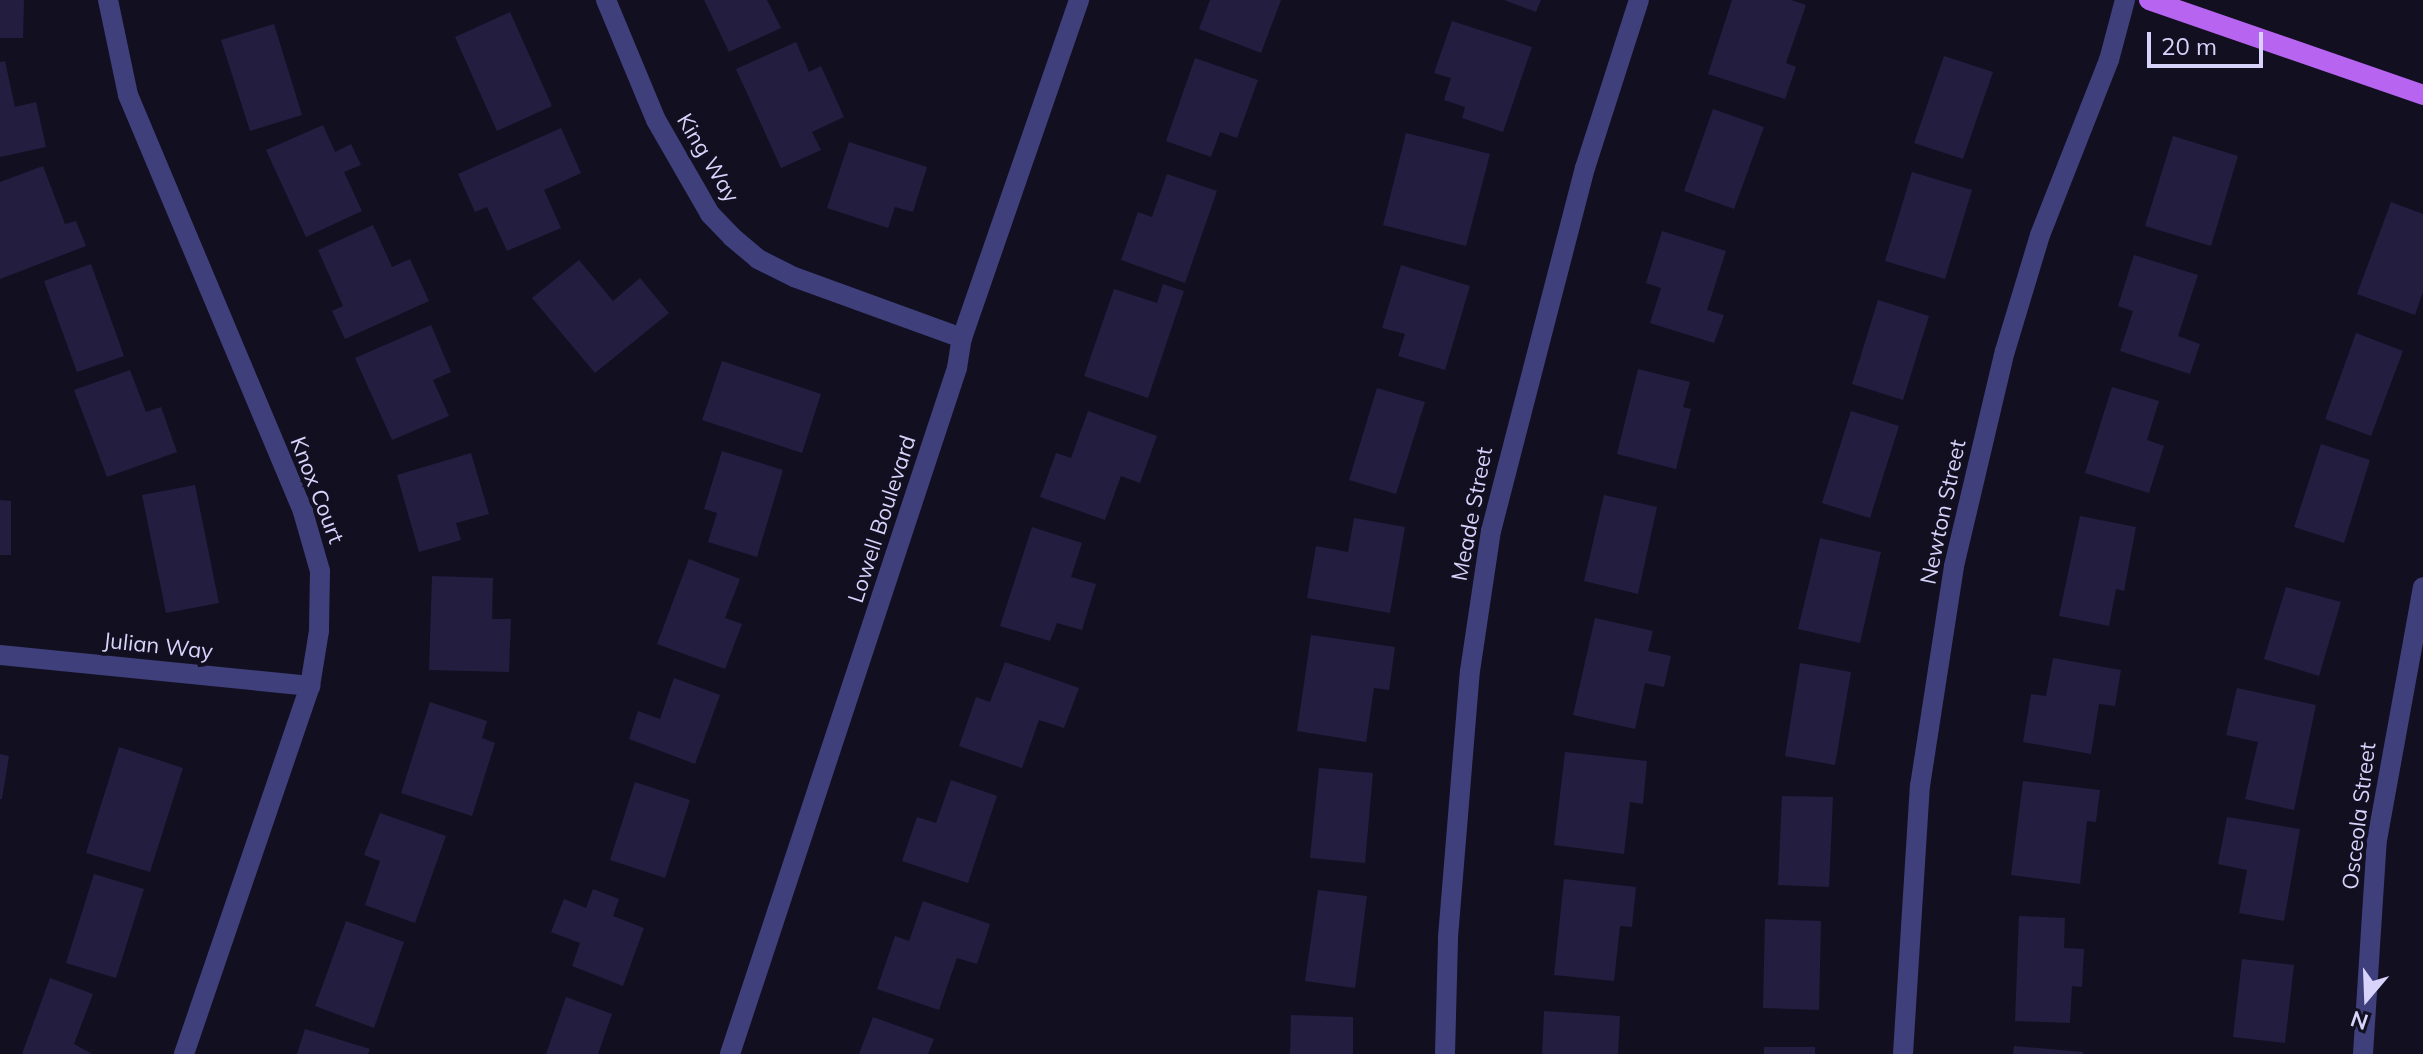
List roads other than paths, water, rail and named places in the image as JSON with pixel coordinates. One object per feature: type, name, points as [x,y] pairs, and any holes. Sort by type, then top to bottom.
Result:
[{"type":"main road","points":[[2149,0],[2181,6],[2423,95]]},
{"type":"street","name":"Knox Court","points":[[108,0],[128,95],[317,552],[319,631],[310,686],[184,1054]]},
{"type":"street","name":"King Way","points":[[606,0],[656,120],[710,214],[732,237],[758,259],[794,277],[962,338]]},
{"type":"street","name":"Lowell Boulevard","points":[[730,1054],[957,368],[962,338],[1079,0]]},
{"type":"street","name":"Meade Street","points":[[1445,1054],[1448,937],[1469,687],[1491,531],[1585,168],[1639,0]]},
{"type":"street","name":"Newton Street","points":[[1903,1054],[1920,786],[1954,566],[2005,351],[2040,235],[2109,60],[2125,0]]},
{"type":"street","name":"Osceola Street","points":[[2363,1054],[2377,840],[2423,587]]},
{"type":"street","name":"Julian Way","points":[[0,655],[310,686]]}]
